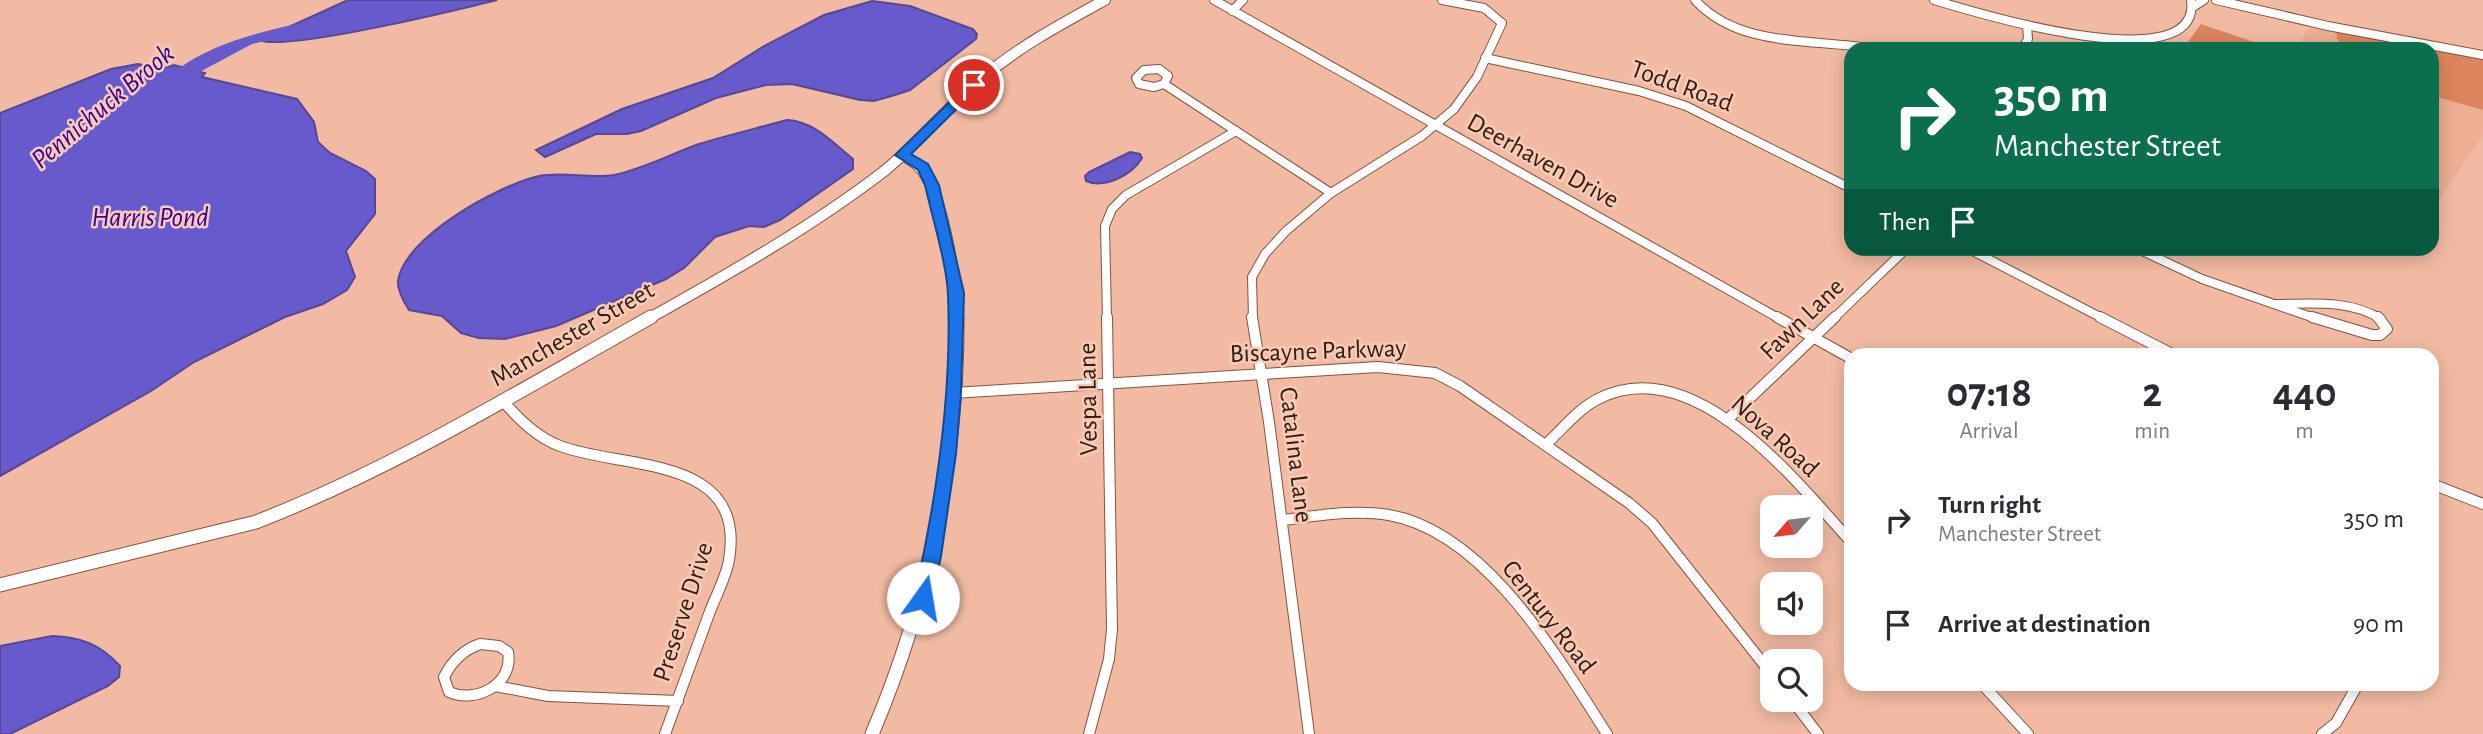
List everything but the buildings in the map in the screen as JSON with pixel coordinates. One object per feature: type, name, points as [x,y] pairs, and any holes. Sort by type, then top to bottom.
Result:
[{"type":"street","name":"Manchester Street","points":[[0,585],[219,532],[292,509],[345,486],[502,400],[845,199],[902,155],[960,98],[1002,62],[1043,34],[1105,0]]},
{"type":"street","name":"Deerhaven Drive","points":[[1214,0],[1844,354]]},
{"type":"street","points":[[1232,11],[1243,0]]},
{"type":"street","name":"Catalina Lane","points":[[1309,734],[1251,298],[1252,279],[1260,261],[1272,245],[1331,193],[1436,125],[1467,93],[1503,23],[1499,16],[1480,8],[1442,0]]},
{"type":"street","points":[[1695,0],[1710,19],[1726,25],[1792,41],[1844,44]]},
{"type":"street","points":[[1934,0],[1994,19],[2027,26],[2112,39],[2144,40],[2172,35],[2186,24],[2192,3],[2204,0]]},
{"type":"street","points":[[2217,0],[2328,26],[2414,42]]},
{"type":"street","points":[[2026,42],[2027,26]]},
{"type":"street","points":[[2112,39],[2116,42]]},
{"type":"street","points":[[2439,47],[2483,55]]},
{"type":"street","name":"Todd Road","points":[[1485,58],[1639,91],[1686,106],[1844,185]]},
{"type":"street","points":[[1164,84],[1331,193]]},
{"type":"street","name":"Vespa Lane","points":[[1090,734],[1109,659],[1112,629],[1110,383],[1104,234],[1108,218],[1118,202],[1135,188],[1236,131]]},
{"type":"street","points":[[872,734],[893,687],[923,598],[939,516],[953,393],[956,312],[954,275],[932,185],[923,167],[902,155]]},
{"type":"street","name":"Fawn Lane","points":[[1727,419],[1899,256]]},
{"type":"street","points":[[1982,256],[2160,348]]},
{"type":"street","points":[[2151,256],[2274,304],[2366,335],[2380,335],[2386,329],[2377,316],[2355,307],[2274,304]]},
{"type":"street","name":"Biscayne Parkway","points":[[953,393],[1378,367],[1434,373],[1460,386],[1546,444],[1629,503],[1652,523],[1760,660]]},
{"type":"street","name":"Nova Road","points":[[1546,444],[1599,398],[1626,388],[1646,386],[1678,394],[1727,419],[1776,462],[1844,534]]},
{"type":"street","name":"Preserve Drive","points":[[502,400],[526,426],[548,441],[584,453],[684,472],[712,491],[726,510],[732,534],[729,560],[665,734]]},
{"type":"street","points":[[2439,487],[2483,504]]},
{"type":"street","name":"Century Road","points":[[1282,520],[1374,513],[1406,519],[1434,532],[1485,571],[1518,607],[1608,734]]},
{"type":"street","points":[[495,686],[509,669],[510,660],[508,652],[494,644],[483,644],[461,653],[453,660],[444,677],[449,692],[457,696],[475,696],[495,686],[548,696],[678,701]]},
{"type":"street","points":[[1988,691],[2028,734]]},
{"type":"street","points":[[2322,734],[2336,723],[2354,691]]},
{"type":"street","points":[[1801,712],[1818,734]]},
{"type":"shaded area","points":[[2201,24],[2254,42],[2188,42]]},
{"type":"shaded area","points":[[2309,27],[2340,32],[2339,42],[2300,42]]},
{"type":"shaded area","points":[[2340,32],[2393,42],[2339,42],[2336,33]]},
{"type":"shaded area","points":[[2439,51],[2483,59],[2483,110],[2439,98]]},
{"type":"shaded area","points":[[2439,98],[2483,110],[2483,135],[2439,200]]},
{"type":"water","points":[[348,0],[497,0],[336,35],[276,42],[260,40]]},
{"type":"water","points":[[872,1],[910,6],[973,29],[977,34],[976,39],[910,90],[874,101],[792,84],[766,85],[716,98],[641,131],[596,134],[545,157],[536,150],[622,109],[713,78],[764,46],[824,15]]},
{"type":"water","name":"Harris Pond","points":[[138,64],[161,69],[174,65],[205,73],[202,77],[297,99],[314,122],[318,142],[330,153],[366,171],[375,179],[375,214],[346,251],[355,277],[347,290],[323,304],[285,317],[194,362],[151,391],[0,476],[0,113],[111,69]]},
{"type":"water","points":[[787,120],[806,124],[823,134],[853,159],[853,169],[780,220],[764,227],[749,226],[715,237],[684,268],[666,279],[556,326],[505,339],[479,338],[461,333],[442,316],[409,310],[401,296],[398,281],[404,264],[417,247],[456,215],[501,190],[539,176],[614,175],[699,144]]},
{"type":"water","points":[[1130,152],[1140,154],[1142,158],[1125,175],[1109,182],[1086,181],[1085,176],[1089,172]]},
{"type":"water","points":[[52,636],[81,640],[97,647],[120,666],[119,677],[108,686],[10,734],[0,734],[0,646]]},
{"type":"waterway","name":"Pennichuck Brook","points":[[167,89],[188,71],[246,40],[296,29]]},
{"type":"route","points":[[923,598],[939,516],[947,454],[953,393],[956,293],[932,185],[923,167],[902,155],[974,85]]}]
